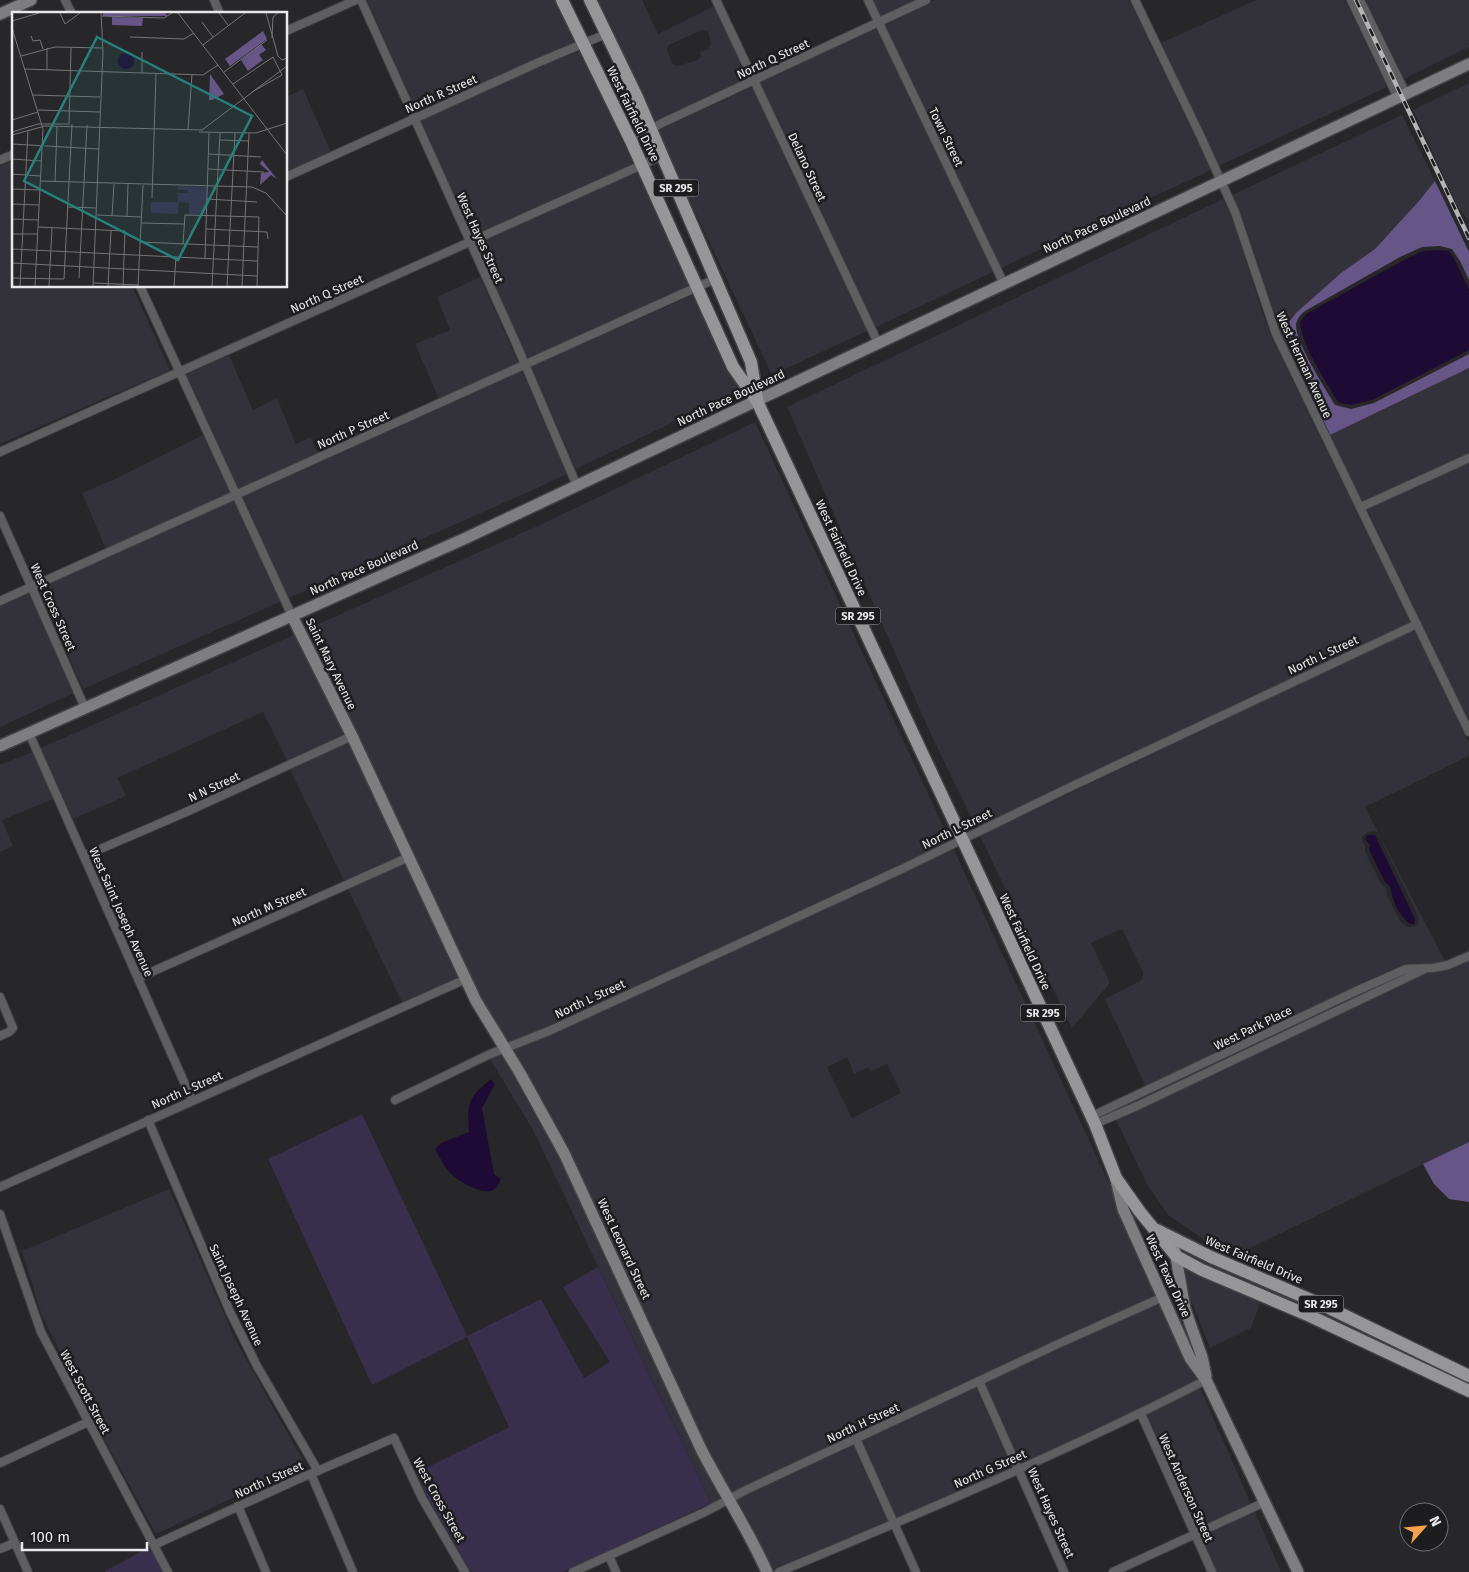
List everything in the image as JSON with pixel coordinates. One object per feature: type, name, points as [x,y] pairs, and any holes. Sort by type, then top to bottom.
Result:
[{"type":"main road","points":[[0,14],[31,0]]},
{"type":"main road","name":"West Fairfield Drive","points":[[562,0],[632,141],[734,367],[757,401],[962,839],[1092,1121],[1116,1178],[1151,1226],[1171,1238],[1325,1306],[1469,1376]]},
{"type":"main road","name":"West Fairfield Drive","points":[[590,0],[651,129],[751,362],[757,401]]},
{"type":"main road","name":"North Pace Boulevard","points":[[0,746],[578,486],[1469,64]]},
{"type":"main road","name":"Saint Mary Avenue","points":[[292,616],[352,736],[477,1002],[505,1049]]},
{"type":"main road","name":"West Leonard Street","points":[[505,1049],[564,1153],[701,1448],[727,1500],[754,1544],[767,1572]]},
{"type":"main road","name":"West Texar Drive","points":[[1116,1178],[1123,1209],[1190,1358],[1206,1380],[1298,1572]]},
{"type":"main road","name":"SR 295","points":[[1151,1226],[1176,1256],[1202,1270],[1310,1316],[1469,1391]]},
{"type":"main road","name":"West Texar Drive","points":[[1171,1238],[1184,1302],[1202,1357],[1206,1380]]},
{"type":"street","points":[[66,0],[71,12]]},
{"type":"street","points":[[214,0],[219,12]]},
{"type":"street","points":[[288,30],[356,0]]},
{"type":"street","name":"West Hayes Street","points":[[361,0],[578,486]]},
{"type":"street","name":"Delano Street","points":[[716,0],[878,343]]},
{"type":"street","name":"Town Street","points":[[868,0],[1004,284]]},
{"type":"street","name":"North Q Street","points":[[632,141],[662,123],[926,0]]},
{"type":"street","name":"West Herman Avenue","points":[[1135,0],[1200,135],[1238,222],[1276,334],[1469,732]]},
{"type":"street","points":[[1351,0],[1402,96]]},
{"type":"street","points":[[1360,0],[1402,96]]},
{"type":"street","name":"North R Street","points":[[288,176],[537,63],[606,34]]},
{"type":"street","points":[[0,160],[12,155]]},
{"type":"street","name":"North Q Street","points":[[0,452],[662,156]]},
{"type":"street","name":"North P Street","points":[[0,601],[699,288],[715,279]]},
{"type":"street","name":"Saint Mary Avenue","points":[[141,288],[292,616]]},
{"type":"street","points":[[1361,507],[1469,458]]},
{"type":"street","name":"West Cross Street","points":[[0,516],[85,708]]},
{"type":"street","name":"North L Street","points":[[505,1049],[549,1031],[904,868],[1416,624]]},
{"type":"street","name":"West Saint Joseph Avenue","points":[[29,733],[192,1100]]},
{"type":"street","name":"N N Street","points":[[84,856],[184,813],[352,736]]},
{"type":"street","name":"North M Street","points":[[138,978],[409,857]]},
{"type":"street","name":"West Park Place","points":[[1092,1121],[1360,989],[1406,969],[1448,965],[1469,956]]},
{"type":"street","name":"North L Street","points":[[0,1187],[466,979]]},
{"type":"street","points":[[0,997],[13,1028],[0,1036]]},
{"type":"street","points":[[395,1100],[488,1055],[505,1049]]},
{"type":"street","name":"Saint Joseph Avenue","points":[[148,1120],[230,1312],[315,1472],[353,1572]]},
{"type":"street","name":"West Scott Street","points":[[0,1214],[10,1238],[37,1322],[168,1572]]},
{"type":"street","name":"North H Street","points":[[574,1572],[979,1381],[1163,1297]]},
{"type":"street","name":"North G Street","points":[[779,1572],[895,1524],[1141,1414],[1206,1380]]},
{"type":"street","name":"West Hayes Street","points":[[979,1381],[1064,1572]]},
{"type":"street","name":"West Anderson Street","points":[[1141,1414],[1212,1572]]},
{"type":"street","points":[[0,1463],[88,1422]]},
{"type":"street","name":"West Cross Street","points":[[394,1438],[422,1498],[466,1572]]},
{"type":"street","name":"North I Street","points":[[154,1546],[238,1506],[394,1438]]},
{"type":"street","points":[[856,1439],[916,1572]]},
{"type":"street","points":[[1113,1572],[1265,1502]]},
{"type":"street","points":[[238,1506],[266,1572]]},
{"type":"street","points":[[0,1509],[28,1572]]},
{"type":"street","points":[[0,1549],[14,1543]]},
{"type":"street","points":[[609,1556],[616,1572]]},
{"type":"shaded area","points":[[367,0],[556,0],[576,43],[535,59],[417,112]]},
{"type":"shaded area","points":[[595,0],[642,0],[658,34],[714,6],[748,79],[654,123]],"holes":[[[702,30],[708,32],[711,44],[708,49],[700,52],[701,56],[698,60],[677,66],[672,64],[667,50],[669,45]]]},
{"type":"shaded area","points":[[873,0],[916,0],[881,17]]},
{"type":"shaded area","points":[[935,0],[1129,0],[1211,170],[1001,268],[884,24]]},
{"type":"shaded area","points":[[1256,0],[1345,0],[1387,87],[1219,166],[1161,43]]},
{"type":"shaded area","points":[[1366,0],[1469,0],[1469,47],[1404,79]]},
{"type":"shaded area","points":[[876,28],[993,272],[876,327],[760,83]]},
{"type":"shaded area","points":[[580,51],[633,164],[472,236],[420,120],[538,67]]},
{"type":"shaded area","points":[[1469,83],[1469,221],[1458,208],[1413,110]]},
{"type":"shaded area","points":[[752,87],[867,331],[772,375],[657,131]]},
{"type":"shaded area","points":[[303,89],[331,152],[288,172],[288,96]]},
{"type":"shaded area","points":[[1402,115],[1435,181],[1375,249],[1341,273],[1297,312],[1282,330],[1328,430],[1280,332],[1243,220],[1232,195]]},
{"type":"shaded area","points":[[12,161],[12,288],[133,288],[170,370],[0,444],[0,166]]},
{"type":"shaded area","points":[[637,172],[691,286],[528,359],[476,244]]},
{"type":"shaded area","points":[[1435,181],[1469,252],[1469,280],[1452,249],[1440,246],[1422,247],[1400,257],[1305,311],[1299,317],[1296,324],[1297,332],[1311,365],[1335,405],[1351,409],[1374,403],[1469,354],[1469,368],[1330,435],[1282,330],[1297,312],[1341,273],[1375,249]]},
{"type":"shaded area","points":[[1223,199],[1234,223],[1271,336],[1410,622],[976,828],[928,728],[787,407]]},
{"type":"shaded area","points":[[1423,251],[1449,251],[1469,290],[1469,350],[1372,400],[1350,405],[1339,403],[1310,353],[1300,322],[1306,314],[1402,261]]},
{"type":"shaded area","points":[[480,277],[519,364],[390,421],[439,399],[415,344],[450,330],[437,297]]},
{"type":"shaded area","points":[[695,294],[740,390],[576,469],[531,367]]},
{"type":"shaded area","points":[[229,355],[253,410],[277,398],[296,444],[311,437],[318,454],[239,489],[186,374]]},
{"type":"shaded area","points":[[1469,368],[1469,454],[1363,502],[1330,435]]},
{"type":"shaded area","points":[[522,371],[567,474],[289,598],[243,497]]},
{"type":"shaded area","points":[[755,422],[950,841],[508,1044],[481,1000],[305,630],[542,524]]},
{"type":"shaded area","points":[[203,435],[230,493],[106,549],[82,493],[115,479]]},
{"type":"shaded area","points":[[1469,463],[1469,721],[1367,509]]},
{"type":"shaded area","points":[[234,501],[280,602],[83,689],[38,588]]},
{"type":"shaded area","points":[[29,592],[74,693],[0,727],[0,605]]},
{"type":"shaded area","points":[[1414,630],[1469,743],[1469,756],[1365,807],[1445,961],[1469,949],[1469,951],[1446,961],[1433,964],[1404,965],[1146,1087],[1105,999],[1140,981],[1143,977],[1143,972],[1122,929],[1091,943],[1110,983],[1072,1028],[980,836]],"holes":[[[1375,831],[1378,833],[1419,918],[1418,924],[1414,927],[1407,927],[1400,921],[1387,895],[1386,888],[1381,884],[1365,852],[1362,837],[1368,832]]]},
{"type":"shaded area","points":[[296,634],[345,734],[287,761],[263,712],[117,778],[126,796],[73,819],[41,748]]},
{"type":"shaded area","points":[[349,742],[403,855],[344,881],[290,769]]},
{"type":"shaded area","points":[[32,752],[53,799],[2,820],[13,846],[0,852],[0,765]]},
{"type":"shaded area","points":[[1368,835],[1375,835],[1415,919],[1414,924],[1406,921],[1397,907],[1392,897],[1390,886],[1385,882],[1369,850],[1370,845],[1365,839]]},
{"type":"shaded area","points":[[953,848],[1115,1196],[1157,1295],[730,1494],[512,1051],[901,874]],"holes":[[[847,1057],[854,1074],[869,1067],[871,1071],[887,1064],[901,1093],[852,1118],[827,1067]]]},
{"type":"shaded area","points":[[407,863],[459,977],[402,1002],[348,889]]},
{"type":"shaded area","points":[[1469,960],[1469,1142],[1234,1256],[1215,1247],[1168,1215],[1147,1184],[1116,1120],[1427,973],[1449,969]]},
{"type":"shaded area","points":[[503,1055],[559,1155],[696,1451],[721,1498],[711,1503],[533,1130],[490,1059]]},
{"type":"shaded area","points":[[491,1079],[495,1084],[482,1108],[494,1174],[501,1179],[495,1189],[486,1191],[467,1185],[452,1175],[435,1149],[441,1143],[469,1132],[468,1114],[473,1096]]},
{"type":"shaded area","points":[[362,1114],[467,1336],[541,1299],[584,1378],[610,1362],[563,1287],[598,1267],[711,1503],[563,1572],[471,1572],[427,1496],[416,1473],[509,1427],[467,1337],[372,1385],[268,1159]]},
{"type":"shaded area","points":[[1469,1142],[1469,1202],[1449,1199],[1434,1184],[1423,1164]]},
{"type":"shaded area","points":[[169,1189],[236,1341],[305,1464],[156,1534],[99,1430],[42,1316],[22,1251]]},
{"type":"shaded area","points":[[1185,1268],[1260,1303],[1251,1328],[1210,1348],[1190,1297]]},
{"type":"shaded area","points":[[1160,1303],[1197,1380],[1139,1410],[1021,1463],[985,1383]]},
{"type":"shaded area","points":[[976,1387],[1012,1467],[897,1518],[862,1441]]},
{"type":"shaded area","points":[[1200,1388],[1251,1504],[1198,1529],[1147,1415]]},
{"type":"shaded area","points":[[853,1445],[888,1522],[772,1570],[734,1501]]},
{"type":"shaded area","points":[[1255,1512],[1281,1572],[1217,1572],[1201,1537]]},
{"type":"shaded area","points":[[150,1547],[163,1572],[105,1572],[105,1571]]},
{"type":"railway","points":[[1356,0],[1469,238]]}]
